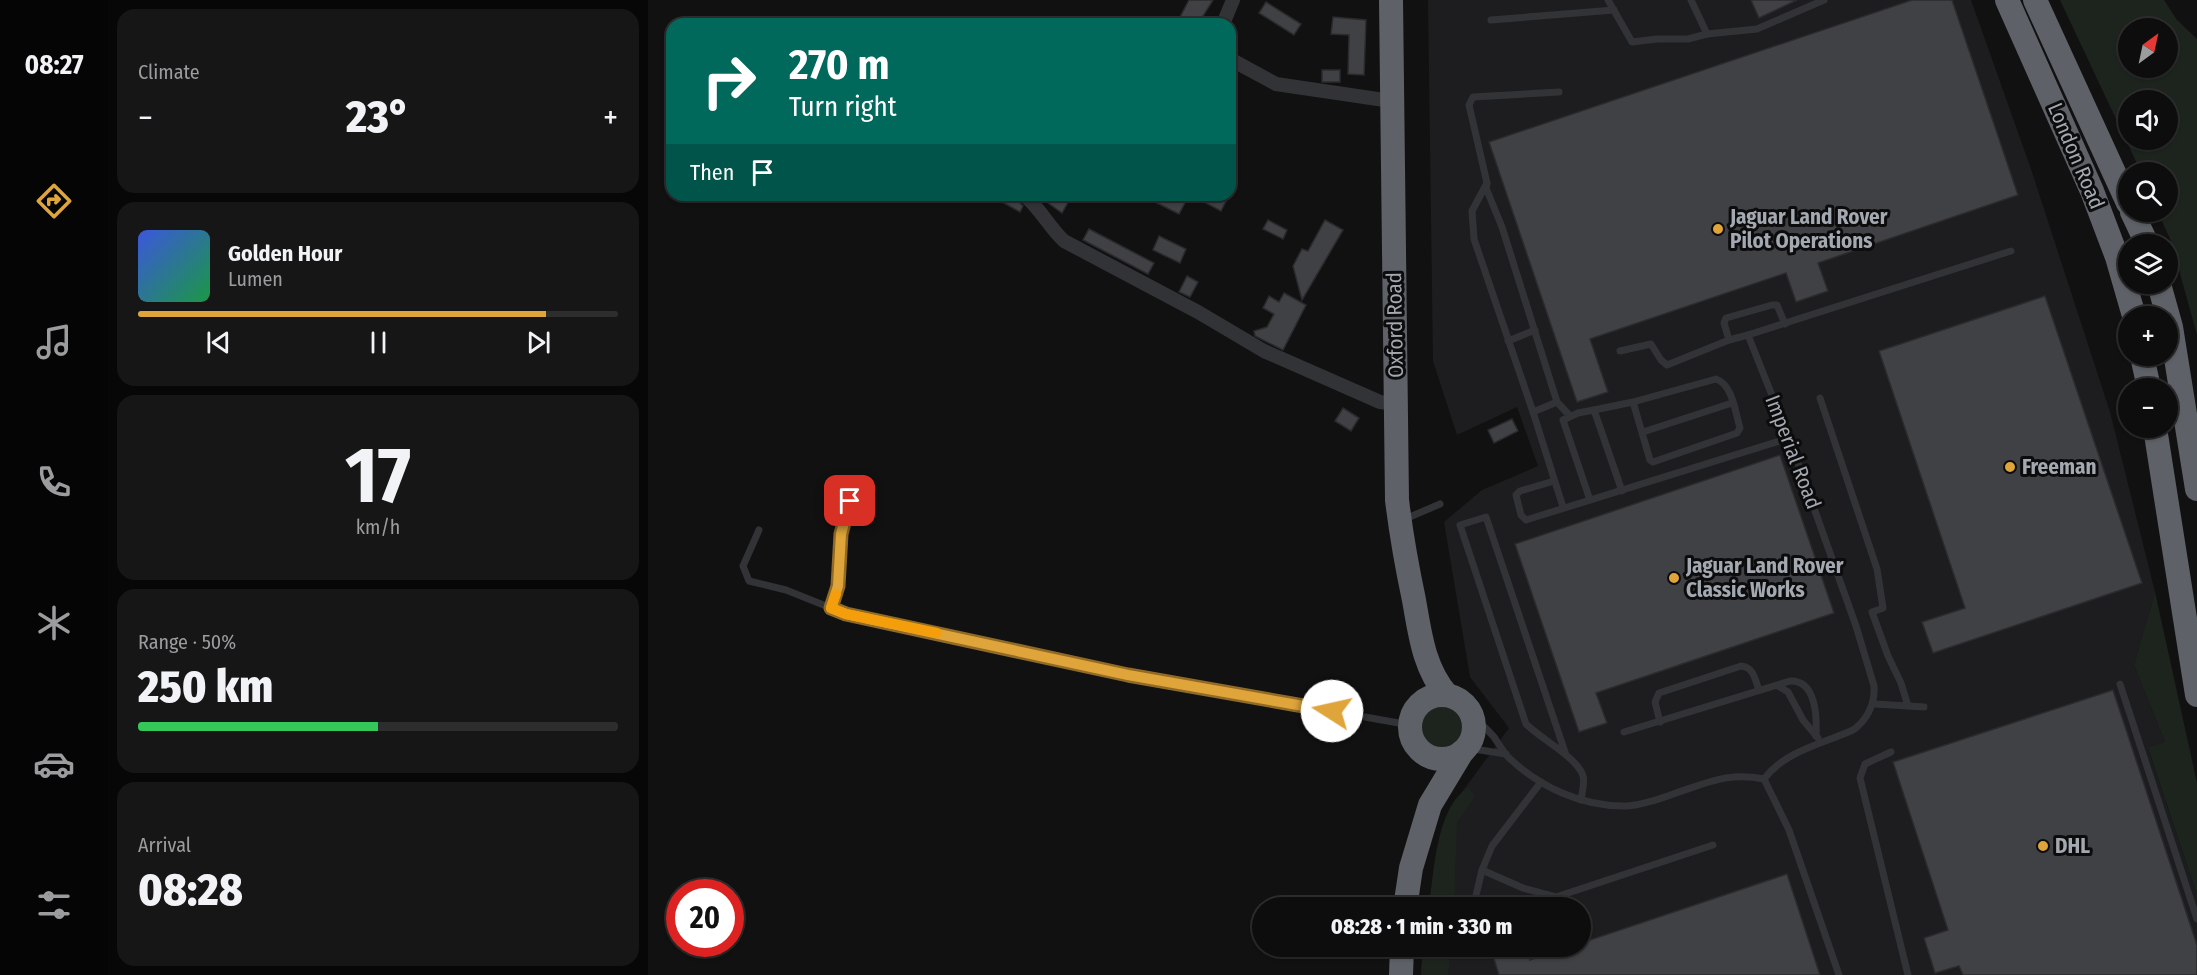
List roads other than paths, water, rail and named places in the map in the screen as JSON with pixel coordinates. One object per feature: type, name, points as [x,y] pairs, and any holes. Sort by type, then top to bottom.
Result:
[{"type":"highway","name":"Oxford Road","points":[[1391,0],[1397,500],[1423,648],[1432,673],[1447,695]]},
{"type":"highway","name":"London Road","points":[[2007,0],[2092,192],[2117,257],[2131,306]]},
{"type":"highway","name":"London Road","points":[[2035,0],[2118,181]]},
{"type":"highway","points":[[2162,294],[2171,327],[2197,489]]},
{"type":"highway","points":[[2157,438],[2197,695]]},
{"type":"highway","name":"Oxford Road","points":[[1412,718],[1423,648]]},
{"type":"highway","points":[[1407,897],[1411,868],[1430,805],[1471,742],[1474,728],[1472,714],[1459,700],[1447,695],[1428,698],[1412,718],[1412,738],[1419,749],[1427,771],[1430,805]]},
{"type":"highway","points":[[1419,749],[1430,756],[1443,759],[1464,750]]},
{"type":"highway","points":[[1401,975],[1402,957]]},
{"type":"street","points":[[1226,18],[1233,0]]},
{"type":"street","points":[[1236,62],[1276,84],[1391,100]]},
{"type":"street","points":[[1030,201],[1040,212],[1051,230],[1064,241],[1198,312],[1264,351],[1380,402],[1396,404]]},
{"type":"lane","points":[[1608,0],[1632,42],[1688,39],[1707,34],[1757,29],[1824,0]]},
{"type":"lane","points":[[1691,0],[1707,34]]},
{"type":"lane","points":[[1491,20],[1614,10]]},
{"type":"lane","points":[[1559,92],[1473,97],[1469,105],[1487,183],[1486,188],[1502,227],[1557,402],[1570,416]]},
{"type":"lane","points":[[1487,183],[1472,211],[1474,240],[1563,507]]},
{"type":"lane","points":[[1620,351],[1651,344],[1667,365],[1729,340],[2011,251]]},
{"type":"lane","points":[[1729,340],[1724,323],[1726,318],[1777,305],[1785,324]]},
{"type":"lane","points":[[1508,341],[1535,330]]},
{"type":"lane","name":"Imperial Road","points":[[1748,335],[1789,438],[1856,626],[1874,686],[1874,704]]},
{"type":"lane","points":[[1590,500],[1563,420],[1570,416],[1633,402],[1716,379],[1723,381],[1728,390],[1740,428],[1737,433],[1653,462],[1650,460],[1633,402]]},
{"type":"lane","points":[[1820,398],[1877,569],[1883,608],[1872,612],[1908,706]]},
{"type":"lane","points":[[1533,412],[1557,402]]},
{"type":"lane","points":[[1642,432],[1732,403]]},
{"type":"lane","points":[[1594,410],[1622,491]]},
{"type":"lane","points":[[1554,482],[1520,491],[1516,495],[1521,515],[1526,520],[1789,438]]},
{"type":"lane","points":[[831,608],[838,586],[841,534],[850,501]]},
{"type":"lane","points":[[1400,521],[1440,504]]},
{"type":"lane","points":[[1566,755],[1486,517],[1460,525],[1526,724],[1546,742],[1572,759],[1584,777],[1581,800]]},
{"type":"lane","points":[[759,530],[743,566],[749,581],[786,590],[846,614],[1128,675],[1412,718]]},
{"type":"lane","points":[[1660,722],[1655,702],[1659,693],[1719,673],[1745,666],[1753,673],[1759,690]]},
{"type":"lane","points":[[1624,732],[1759,690],[1797,681],[1803,683],[1807,688],[1818,715],[1819,739]]},
{"type":"lane","points":[[2120,684],[2197,919]]},
{"type":"lane","points":[[1778,686],[1788,692],[1803,720],[1819,739]]},
{"type":"lane","points":[[1764,779],[1780,763],[1819,739],[1856,729],[1874,704],[1924,707]]},
{"type":"lane","points":[[1472,714],[1506,754],[1541,782],[1581,800],[1627,806],[1656,800],[1725,777],[1747,775],[1764,779],[1790,830],[1839,975]]},
{"type":"lane","points":[[1464,750],[1506,754]]},
{"type":"lane","points":[[1891,752],[1865,764],[1860,778],[1908,975]]},
{"type":"lane","points":[[1476,897],[1482,870],[1492,846],[1541,782]]},
{"type":"lane","points":[[1482,870],[1523,888],[1556,897],[1713,846]]},
{"type":"place","name":"Jaguar Land Rover Pilot Operations","points":[[1718,229]]},
{"type":"place","name":"Freeman","points":[[2010,467]]},
{"type":"place","name":"Jaguar Land Rover Classic Works","points":[[1674,578]]},
{"type":"place","name":"DHL","points":[[2043,846]]}]
